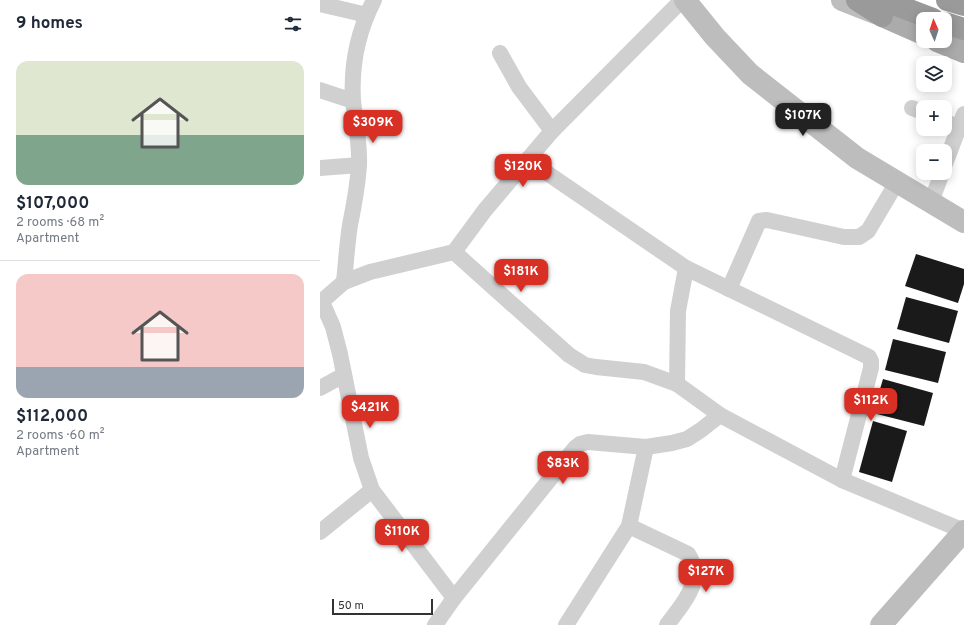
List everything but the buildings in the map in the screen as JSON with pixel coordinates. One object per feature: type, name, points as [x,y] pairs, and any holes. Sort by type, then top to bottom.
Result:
[{"type":"highway","points":[[857,0],[883,8],[916,15]]},
{"type":"highway","points":[[947,0],[964,5]]},
{"type":"highway","points":[[952,25],[964,29]]},
{"type":"main road","points":[[883,8],[916,29]]},
{"type":"main road","points":[[952,47],[964,52]]},
{"type":"street","points":[[344,282],[359,165],[359,144],[353,101],[353,69],[367,15],[374,0]]},
{"type":"street","points":[[454,598],[372,490],[361,458],[340,354],[333,327],[321,302],[344,282],[370,272],[454,252],[485,210],[552,131],[684,0],[750,74],[858,158],[964,222]]},
{"type":"street","points":[[842,0],[883,8]]},
{"type":"street","points":[[320,4],[367,15]]},
{"type":"street","points":[[500,53],[519,87],[552,131]]},
{"type":"street","points":[[320,90],[353,101]]},
{"type":"street","points":[[950,144],[956,121]]},
{"type":"street","points":[[528,160],[686,268],[869,357],[871,361],[871,368],[842,480]]},
{"type":"street","points":[[320,168],[359,165]]},
{"type":"street","points":[[931,202],[939,180]]},
{"type":"street","points":[[729,289],[759,221],[767,220],[844,237],[859,237],[868,231],[897,182]]},
{"type":"street","points":[[454,252],[568,355],[585,365],[644,372],[677,384],[720,415],[842,480],[964,531],[881,625]]},
{"type":"street","points":[[677,384],[678,312],[686,268]]},
{"type":"street","points":[[320,388],[344,375]]},
{"type":"street","points":[[435,625],[454,598],[575,448],[580,444],[588,442],[646,447],[687,439],[720,415]]},
{"type":"street","points":[[566,625],[629,526],[646,447]]},
{"type":"street","points":[[320,532],[372,490]]},
{"type":"street","points":[[629,526],[688,554],[692,559],[694,580],[692,590],[667,625]]}]
